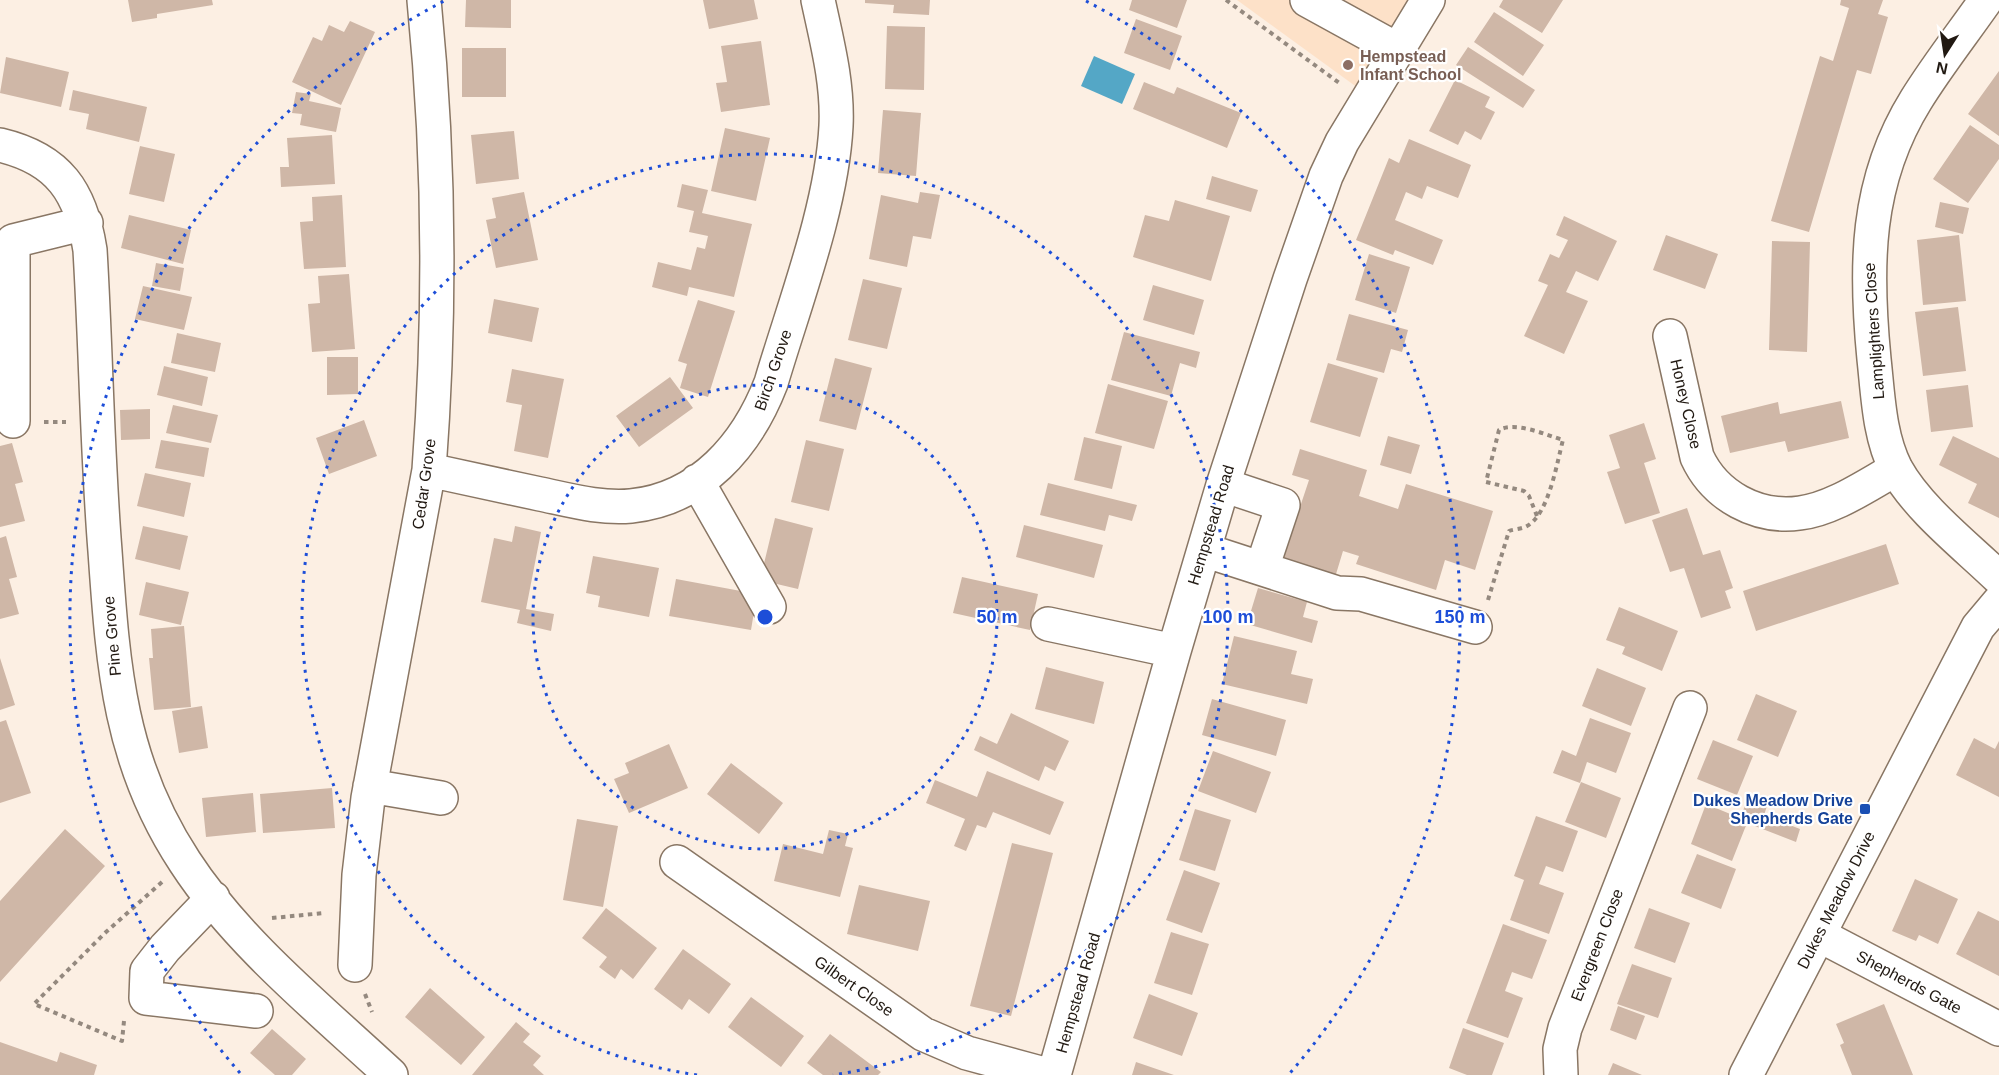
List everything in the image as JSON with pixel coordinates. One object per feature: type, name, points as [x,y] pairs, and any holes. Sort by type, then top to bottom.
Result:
[{"type":"street","name":"Cedar Grove","points":[[355,964],[370,786],[429,470],[439,262],[435,135],[424,0]]},
{"type":"street","name":"Birch Grove","points":[[429,470],[604,506],[631,506],[674,494],[697,481],[732,452],[759,415],[771,383],[829,185],[836,128],[836,105],[834,78],[818,0]]},
{"type":"street","points":[[1307,0],[1398,50]]},
{"type":"street","name":"Hempstead Road","points":[[1054,1075],[1223,484],[1326,176],[1365,102],[1428,0]]},
{"type":"street","name":"Lamplighters Close","points":[[1986,0],[1906,118],[1887,164],[1873,212],[1868,263],[1871,326],[1884,436],[1896,469],[1913,493],[1999,578]]},
{"type":"street","name":"Pine Grove","points":[[0,145],[37,158],[54,170],[79,203],[86,223],[93,303],[102,519],[117,687],[124,722],[145,785],[185,862],[223,910],[310,1000],[391,1075]]},
{"type":"street","points":[[24,422],[13,241],[86,223]]},
{"type":"street","name":"Honey Close","points":[[1670,336],[1697,457],[1704,471],[1730,497],[1766,512],[1800,513],[1836,501],[1896,469]]},
{"type":"street","points":[[697,481],[770,607]]},
{"type":"street","points":[[1223,484],[1283,505],[1262,568]]},
{"type":"street","points":[[1204,550],[1337,593],[1361,594],[1475,627]]},
{"type":"street","name":"Dukes Meadow Drive","points":[[1746,1075],[1978,627],[1999,602]]},
{"type":"street","points":[[1048,624],[1174,651]]},
{"type":"street","name":"Evergreen Close","points":[[1560,1075],[1560,1049],[1565,1028],[1690,708]]},
{"type":"street","points":[[370,786],[441,798]]},
{"type":"street","name":"Gilbert Close","points":[[677,862],[922,1034],[967,1053],[1048,1075]]},
{"type":"street","points":[[223,910],[165,948],[147,971],[146,998],[256,1011]]},
{"type":"street","name":"Shepherds Gate","points":[[1819,935],[1999,1029]]},
{"type":"path","points":[[1226,0],[1365,102]]},
{"type":"path","points":[[24,422],[98,423]]},
{"type":"path","points":[[1475,627],[1494,587],[1509,531],[1528,526],[1537,516],[1548,496],[1563,440],[1522,429],[1502,428],[1499,430],[1486,482],[1524,491],[1529,496],[1537,516]]},
{"type":"path","points":[[146,998],[126,1006],[122,1041],[34,1004],[106,932],[185,862]]},
{"type":"path","points":[[223,910],[358,910]]},
{"type":"shaded area","name":"Hempstead Infant School","points":[[1237,0],[1407,0],[1358,88]]},
{"type":"water","points":[[1094,56],[1135,74],[1122,104],[1081,86]]},
{"type":"building","points":[[128,0],[212,0],[213,5],[157,14],[157,18],[132,22]]},
{"type":"building","points":[[466,0],[511,0],[511,28],[465,27]]},
{"type":"building","points":[[703,0],[754,0],[758,19],[709,29]]},
{"type":"building","points":[[865,0],[930,0],[929,15],[893,13],[894,5],[865,3]]},
{"type":"building","points":[[1132,0],[1187,0],[1177,28],[1129,10]]},
{"type":"building","points":[[1503,0],[1563,0],[1542,33],[1499,7]]},
{"type":"building","points":[[1841,0],[1883,0],[1878,14],[1888,17],[1871,74],[1857,70],[1809,232],[1771,221],[1820,56],[1833,61],[1849,8],[1840,5]]},
{"type":"building","points":[[1494,12],[1544,45],[1523,76],[1474,42]]},
{"type":"building","points":[[1136,19],[1182,36],[1170,70],[1124,53]]},
{"type":"building","points":[[350,21],[375,32],[341,105],[292,82],[313,37],[322,41],[329,25],[344,32]]},
{"type":"building","points":[[887,26],[925,27],[924,90],[885,89]]},
{"type":"building","points":[[761,41],[770,105],[721,112],[716,83],[727,82],[721,46]]},
{"type":"building","points":[[1468,47],[1535,90],[1523,108],[1456,65]]},
{"type":"building","points":[[462,48],[506,48],[506,97],[462,97]]},
{"type":"building","points":[[6,57],[69,72],[61,107],[0,93]]},
{"type":"building","points":[[1999,71],[1999,136],[1968,114]]},
{"type":"building","points":[[1455,80],[1490,97],[1485,107],[1495,112],[1481,140],[1465,131],[1458,145],[1429,131]]},
{"type":"building","points":[[1144,82],[1174,94],[1177,87],[1241,113],[1227,148],[1133,109]]},
{"type":"building","points":[[73,90],[147,107],[139,142],[86,129],[89,114],[69,110]]},
{"type":"building","points":[[296,92],[311,94],[309,101],[341,108],[336,132],[300,125],[302,114],[292,113]]},
{"type":"building","points":[[883,110],[921,113],[916,176],[878,173]]},
{"type":"building","points":[[1970,125],[1999,145],[1999,159],[1968,203],[1933,179]]},
{"type":"building","points":[[725,128],[770,138],[756,201],[711,191]]},
{"type":"building","points":[[514,131],[519,179],[476,184],[471,135]]},
{"type":"building","points":[[332,135],[335,184],[281,187],[280,167],[289,167],[287,138]]},
{"type":"building","points":[[1409,139],[1471,165],[1458,198],[1427,186],[1422,199],[1406,192],[1395,220],[1443,240],[1433,265],[1395,250],[1393,255],[1356,240],[1389,158],[1399,163]]},
{"type":"building","points":[[140,146],[175,154],[164,202],[129,194]]},
{"type":"building","points":[[1212,176],[1258,190],[1251,212],[1206,199]]},
{"type":"building","points":[[682,184],[708,190],[702,213],[752,224],[734,297],[689,287],[687,296],[652,287],[658,262],[691,270],[697,247],[705,249],[708,236],[689,232],[694,211],[677,207]]},
{"type":"building","points":[[524,192],[538,260],[496,268],[486,220],[496,218],[492,198]]},
{"type":"building","points":[[920,192],[940,195],[931,239],[913,236],[907,267],[869,259],[881,195],[918,203]]},
{"type":"building","points":[[342,195],[346,267],[304,269],[300,222],[313,221],[312,197]]},
{"type":"building","points":[[1175,200],[1230,216],[1211,281],[1133,257],[1145,215],[1169,221]]},
{"type":"building","points":[[1940,202],[1969,208],[1963,234],[1935,227]]},
{"type":"building","points":[[129,215],[191,230],[183,264],[121,248]]},
{"type":"building","points":[[1564,216],[1617,241],[1598,281],[1576,271],[1566,292],[1588,301],[1564,354],[1524,336],[1548,285],[1538,281],[1550,254],[1559,258],[1568,240],[1556,235]]},
{"type":"building","points":[[1666,235],[1718,254],[1705,289],[1653,270]]},
{"type":"building","points":[[1959,235],[1966,301],[1923,305],[1917,240]]},
{"type":"building","points":[[1772,241],[1810,242],[1807,352],[1769,350]]},
{"type":"building","points":[[1369,254],[1410,267],[1396,313],[1355,300]]},
{"type":"building","points":[[156,263],[184,268],[180,291],[152,286]]},
{"type":"building","points":[[349,274],[355,349],[312,352],[308,304],[320,303],[318,276]]},
{"type":"building","points":[[863,279],[902,288],[887,349],[848,340]]},
{"type":"building","points":[[1153,285],[1204,300],[1194,335],[1143,320]]},
{"type":"building","points":[[143,286],[192,297],[184,330],[135,319]]},
{"type":"building","points":[[494,299],[539,308],[532,342],[488,333]]},
{"type":"building","points":[[698,300],[735,311],[708,397],[680,388],[687,364],[678,361]]},
{"type":"building","points":[[1958,307],[1966,371],[1923,376],[1915,312]]},
{"type":"building","points":[[1349,314],[1408,330],[1402,352],[1391,349],[1384,373],[1336,360]]},
{"type":"building","points":[[1124,332],[1200,352],[1196,368],[1180,363],[1171,396],[1111,380]]},
{"type":"building","points":[[177,333],[221,343],[215,372],[171,363]]},
{"type":"building","points":[[327,357],[358,357],[358,394],[327,395]]},
{"type":"building","points":[[835,358],[872,368],[856,430],[819,421]]},
{"type":"building","points":[[1328,363],[1378,378],[1360,437],[1310,422]]},
{"type":"building","points":[[164,366],[208,377],[202,406],[157,395]]},
{"type":"building","points":[[512,369],[564,379],[548,458],[514,451],[522,405],[506,402]]},
{"type":"building","points":[[670,377],[693,408],[639,447],[616,416]]},
{"type":"building","points":[[1108,384],[1168,401],[1154,449],[1095,433]]},
{"type":"building","points":[[1968,385],[1973,427],[1931,432],[1926,390]]},
{"type":"building","points":[[1841,401],[1849,438],[1788,452],[1785,441],[1730,453],[1721,416],[1778,402],[1780,414]]},
{"type":"building","points":[[173,405],[218,415],[211,443],[166,433]]},
{"type":"building","points":[[150,409],[150,439],[121,440],[120,410]]},
{"type":"building","points":[[364,420],[377,456],[329,474],[316,438]]},
{"type":"building","points":[[1644,423],[1656,459],[1644,463],[1660,513],[1625,524],[1607,472],[1620,468],[1609,435]]},
{"type":"building","points":[[1388,436],[1420,445],[1411,474],[1380,465]]},
{"type":"building","points":[[1953,436],[1999,458],[1999,518],[1968,503],[1977,484],[1939,465]]},
{"type":"building","points":[[1084,437],[1122,446],[1112,489],[1074,480]]},
{"type":"building","points":[[161,440],[209,448],[204,477],[155,468]]},
{"type":"building","points":[[806,440],[844,449],[829,511],[791,502]]},
{"type":"building","points":[[12,443],[23,482],[15,484],[25,521],[0,527],[0,446]]},
{"type":"building","points":[[1300,449],[1367,470],[1359,496],[1398,509],[1406,484],[1493,511],[1475,570],[1445,560],[1436,590],[1356,564],[1359,556],[1343,551],[1333,584],[1269,563],[1277,536],[1289,540],[1309,480],[1292,475]]},
{"type":"building","points":[[145,473],[191,483],[184,517],[137,506]]},
{"type":"building","points":[[1048,483],[1137,505],[1132,521],[1109,515],[1105,531],[1040,515]]},
{"type":"building","points":[[1687,508],[1703,555],[1720,550],[1733,588],[1725,591],[1731,608],[1701,618],[1684,568],[1670,572],[1652,520]]},
{"type":"building","points":[[775,518],[813,528],[798,589],[760,580]]},
{"type":"building","points":[[1024,525],[1103,545],[1094,578],[1016,557]]},
{"type":"building","points":[[143,526],[188,536],[180,570],[135,559]]},
{"type":"building","points":[[515,526],[541,532],[526,609],[554,614],[551,631],[517,623],[520,610],[481,602],[494,538],[512,542]]},
{"type":"building","points":[[6,536],[17,577],[9,579],[19,614],[0,619],[0,538]]},
{"type":"building","points":[[1886,544],[1899,584],[1756,631],[1743,591]]},
{"type":"building","points":[[593,556],[659,568],[649,617],[598,607],[600,596],[586,593]]},
{"type":"building","points":[[962,577],[1038,594],[1030,630],[953,613]]},
{"type":"building","points":[[676,579],[757,594],[751,630],[669,616]]},
{"type":"building","points":[[146,582],[189,592],[181,625],[139,615]]},
{"type":"building","points":[[1258,588],[1307,602],[1303,617],[1318,621],[1312,643],[1247,624]]},
{"type":"building","points":[[1619,607],[1678,631],[1662,671],[1622,654],[1625,647],[1606,640]]},
{"type":"building","points":[[184,626],[191,707],[154,710],[149,658],[153,658],[151,629]]},
{"type":"building","points":[[1234,636],[1297,651],[1291,674],[1313,679],[1307,704],[1222,684]]},
{"type":"building","points":[[0,658],[15,705],[0,710]]},
{"type":"building","points":[[1046,667],[1104,682],[1094,724],[1035,709]]},
{"type":"building","points":[[1597,668],[1646,688],[1631,726],[1582,706]]},
{"type":"building","points":[[1756,694],[1797,711],[1778,757],[1737,740]]},
{"type":"building","points":[[1212,699],[1286,720],[1276,756],[1202,735]]},
{"type":"building","points":[[202,706],[208,748],[179,753],[172,711]]},
{"type":"building","points":[[1011,713],[1069,741],[1055,771],[1045,766],[1039,781],[974,750],[980,736],[997,744]]},
{"type":"building","points":[[1590,718],[1631,733],[1616,773],[1587,762],[1580,783],[1553,773],[1562,750],[1576,756]]},
{"type":"building","points":[[6,720],[31,793],[0,803],[0,722]]},
{"type":"building","points":[[1974,738],[1995,749],[1999,741],[1999,797],[1956,775]]},
{"type":"building","points":[[1713,740],[1753,756],[1737,795],[1697,779]]},
{"type":"building","points":[[669,744],[688,788],[629,813],[614,779],[629,773],[625,763]]},
{"type":"building","points":[[1213,751],[1271,772],[1256,813],[1198,791]]},
{"type":"building","points":[[731,763],[783,803],[759,834],[707,794]]},
{"type":"building","points":[[987,771],[1064,802],[1050,835],[993,812],[986,828],[977,825],[966,851],[954,846],[965,819],[926,803],[935,780],[977,797]]},
{"type":"building","points":[[1581,782],[1621,798],[1606,838],[1565,822]]},
{"type":"building","points":[[332,788],[335,828],[263,833],[260,794]]},
{"type":"building","points":[[253,793],[256,832],[206,837],[202,798]]},
{"type":"building","points":[[1749,796],[1768,803],[1764,815],[1800,829],[1796,842],[1747,823],[1732,861],[1691,844],[1706,804],[1740,818]]},
{"type":"building","points":[[1195,809],[1231,820],[1215,871],[1179,860]]},
{"type":"building","points":[[1536,816],[1578,831],[1563,872],[1546,866],[1539,884],[1564,893],[1549,934],[1510,920],[1524,880],[1514,876]]},
{"type":"building","points":[[577,819],[618,826],[603,907],[563,900]]},
{"type":"building","points":[[65,829],[105,866],[0,982],[0,901]]},
{"type":"building","points":[[829,830],[848,834],[845,846],[853,848],[840,897],[774,881],[783,844],[823,854]]},
{"type":"building","points":[[1012,843],[1053,853],[1011,1016],[970,1006]]},
{"type":"building","points":[[1697,854],[1736,869],[1721,909],[1681,893]]},
{"type":"building","points":[[1184,870],[1220,883],[1202,933],[1166,920]]},
{"type":"building","points":[[1915,879],[1958,899],[1938,944],[1919,935],[1916,941],[1892,931]]},
{"type":"building","points":[[859,885],[930,901],[918,951],[847,934]]},
{"type":"building","points":[[606,908],[657,948],[633,979],[621,969],[615,979],[599,967],[607,957],[582,938]]},
{"type":"building","points":[[1649,908],[1690,923],[1675,963],[1634,948]]},
{"type":"building","points":[[1978,911],[1999,921],[1999,976],[1956,954]]},
{"type":"building","points":[[1503,924],[1547,940],[1532,979],[1512,972],[1505,991],[1523,998],[1508,1038],[1466,1023]]},
{"type":"building","points":[[1171,932],[1209,944],[1192,995],[1154,983]]},
{"type":"building","points":[[683,949],[731,984],[709,1014],[689,999],[682,1010],[654,989]]},
{"type":"building","points":[[1632,964],[1672,978],[1658,1018],[1617,1004]]},
{"type":"building","points":[[430,988],[485,1037],[461,1065],[405,1017]]},
{"type":"building","points":[[1149,994],[1198,1013],[1182,1056],[1133,1038]]},
{"type":"building","points":[[751,997],[804,1036],[781,1067],[728,1027]]},
{"type":"building","points":[[1884,1004],[1913,1075],[1852,1075],[1840,1045],[1844,1043],[1836,1024]]},
{"type":"building","points":[[1618,1006],[1645,1016],[1636,1040],[1610,1030]]},
{"type":"building","points":[[516,1022],[530,1034],[523,1042],[541,1056],[533,1065],[544,1075],[472,1075]]},
{"type":"building","points":[[1463,1028],[1504,1043],[1492,1075],[1467,1075],[1449,1068]]},
{"type":"building","points":[[272,1029],[306,1059],[292,1075],[275,1075],[250,1053]]},
{"type":"building","points":[[830,1034],[881,1072],[878,1075],[823,1075],[807,1063]]},
{"type":"building","points":[[0,1042],[57,1062],[60,1052],[97,1065],[94,1075],[0,1075]]},
{"type":"building","points":[[1136,1062],[1174,1075],[1132,1075]]},
{"type":"building","points":[[1613,1063],[1642,1075],[1608,1075]]},
{"type":"place","name":"Hempstead Infant School","points":[[1348,65]]},
{"type":"place","name":"Dukes Meadow Drive Shepherds Gate","points":[[1865,809]]}]
